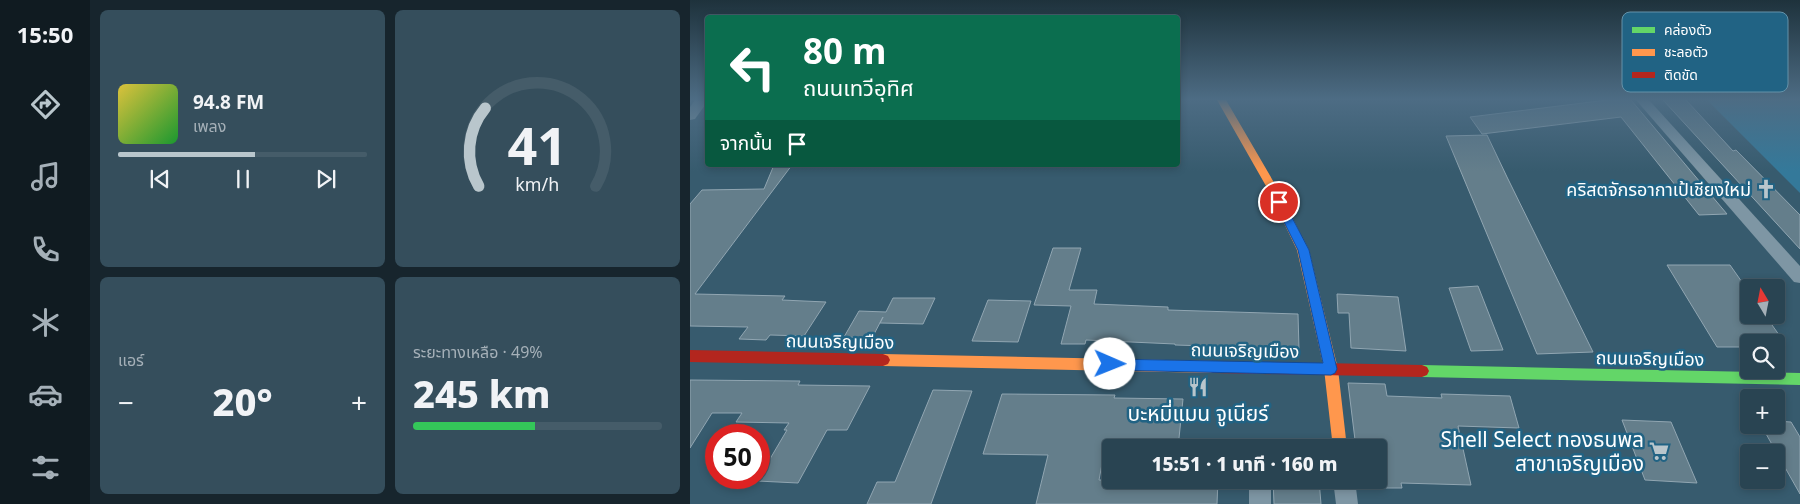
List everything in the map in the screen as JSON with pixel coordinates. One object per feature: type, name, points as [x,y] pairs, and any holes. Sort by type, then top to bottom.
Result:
[{"type":"main road","points":[[1235,124],[1271,186],[1304,250],[1331,369],[1339,439]]},
{"type":"main road","name":"ถนนเจริญเมือง","points":[[690,356],[1800,379]]},
{"type":"street","points":[[1663,124],[1800,277]]},
{"type":"street","points":[[1260,489],[1260,504]]},
{"type":"street","points":[[1345,489],[1347,504]]},
{"type":"shaded area","points":[[1731,124],[1800,124],[1800,193]]},
{"type":"building","points":[[1475,124],[1568,124],[1482,134]]},
{"type":"building","points":[[1626,124],[1651,124],[1727,214],[1699,215]]},
{"type":"building","points":[[1685,124],[1708,124],[1733,151],[1736,150],[1800,215],[1800,249]]},
{"type":"building","points":[[1487,135],[1593,352],[1537,354],[1446,136]]},
{"type":"building","points":[[773,167],[790,167],[695,294],[785,296],[782,300],[826,302],[804,336],[770,335],[766,340],[739,339],[748,327],[690,326],[690,204],[702,190],[764,189]]},
{"type":"building","points":[[1053,248],[1081,248],[1069,290],[1097,290],[1094,304],[1168,307],[1168,310],[1298,314],[1299,349],[1086,340],[1085,344],[1061,344],[1071,306],[1034,305]]},
{"type":"building","points":[[1667,265],[1730,265],[1740,279],[1740,324],[1771,324],[1778,334],[1740,334],[1740,347],[1717,347]]},
{"type":"building","points":[[1478,286],[1503,350],[1471,351],[1449,288]]},
{"type":"building","points":[[1337,294],[1398,297],[1406,351],[1351,348],[1349,313],[1338,313]]},
{"type":"building","points":[[893,298],[935,298],[923,324],[880,323],[883,317],[872,338],[844,337],[859,311],[886,312]]},
{"type":"building","points":[[988,300],[1031,301],[1018,342],[972,341]]},
{"type":"building","points":[[690,380],[800,381],[798,385],[870,386],[847,430],[827,430],[798,483],[770,482],[770,459],[787,430],[784,430],[789,423],[736,422],[742,413],[712,413],[690,448]]},
{"type":"building","points":[[1348,383],[1385,384],[1387,396],[1442,398],[1441,394],[1510,396],[1519,428],[1458,426],[1471,485],[1401,483],[1402,488],[1387,488],[1387,439],[1355,439]]},
{"type":"building","points":[[933,390],[972,391],[931,504],[867,504],[877,482],[895,482]]},
{"type":"building","points":[[1002,394],[1115,395],[1114,398],[1183,399],[1179,439],[1102,439],[1102,464],[1099,480],[1102,480],[1102,489],[1218,489],[1217,504],[1036,504],[1048,455],[983,454]]},
{"type":"building","name":"Shell Select ทองธนพล สาขาเจริญเมือง","points":[[1622,420],[1671,422],[1697,483],[1645,480]]},
{"type":"building","points":[[1785,422],[1791,422],[1800,437],[1800,494],[1785,467],[1785,444],[1772,444],[1766,434],[1785,434]]},
{"type":"building","points":[[1273,489],[1320,489],[1321,504],[1274,504]]},
{"type":"traffic: fast","points":[[1422,371],[1800,379]]},
{"type":"traffic: slow","points":[[1235,124],[1271,186],[1303,250],[1331,369],[1339,439]]},
{"type":"traffic: slow","points":[[883,360],[1213,367]]},
{"type":"traffic: jam","points":[[690,356],[883,360]]},
{"type":"traffic: jam","points":[[1213,367],[1422,371]]},
{"type":"place","name":"คริสตจักรอากาเป้เชียงใหม่","points":[[1766,189]]},
{"type":"place","name":"บะหมี่แมน จูเนียร์","points":[[1198,387]]},
{"type":"place","name":"Shell Select ทองธนพล สาขาเจริญเมือง","points":[[1659,451]]},
{"type":"route","points":[[1110,364],[1331,369],[1304,250],[1279,202]]}]
